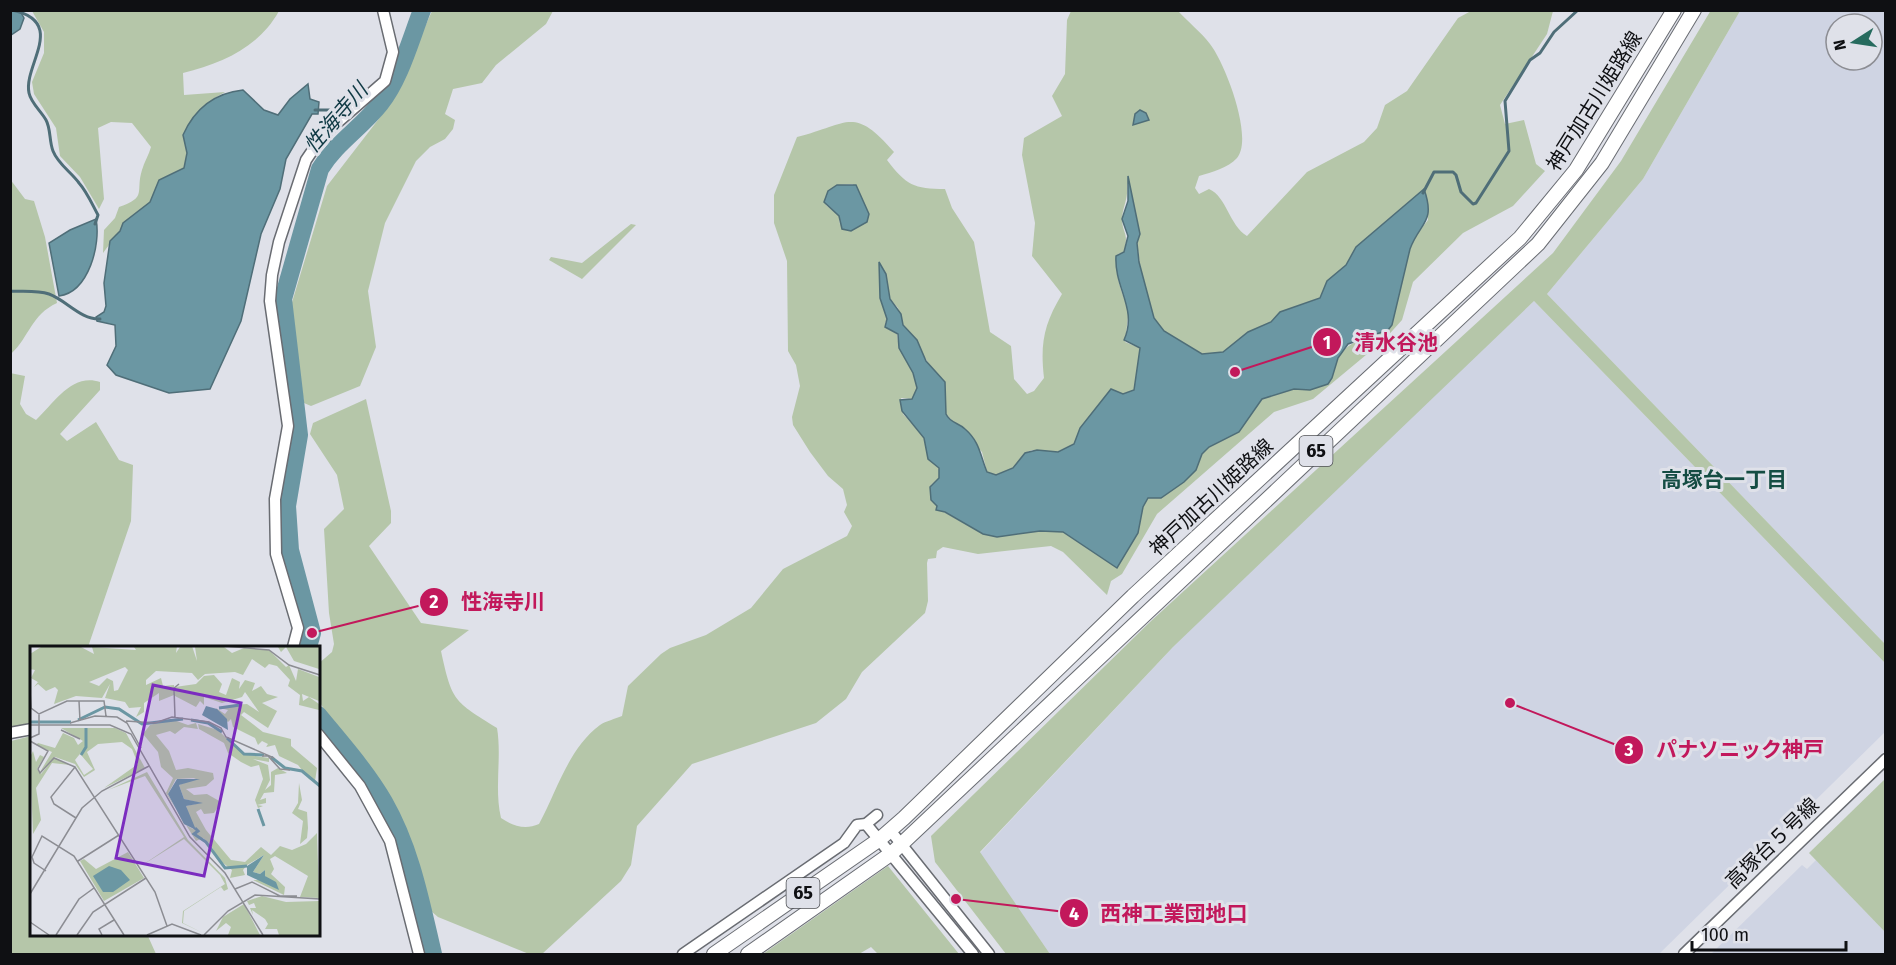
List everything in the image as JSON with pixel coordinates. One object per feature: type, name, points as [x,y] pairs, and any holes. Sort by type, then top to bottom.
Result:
[{"type":"main road","name":"神戸加古川姫路線","points":[[714,954],[885,835],[1133,596],[1520,238],[1576,170],[1674,10]]},
{"type":"main road","name":"神戸加古川姫路線","points":[[748,954],[896,848],[1538,243],[1602,163],[1694,10]]},
{"type":"street","points":[[293,646],[298,628],[276,554],[276,499],[288,426],[270,301],[279,242],[306,160],[323,135],[385,81],[393,52],[383,10]]},
{"type":"street","points":[[10,733],[30,729]]},
{"type":"street","points":[[320,736],[360,786],[390,841],[419,954]]},
{"type":"street","name":"高塚台５号線","points":[[1684,954],[1886,759]]},
{"type":"street","points":[[683,954],[844,843],[857,825],[866,824],[877,815]]},
{"type":"street","points":[[866,824],[885,835],[989,954]]},
{"type":"street","points":[[896,848],[973,954]]},
{"type":"shaded area","points":[[1740,11],[1885,11],[1885,644],[1547,294],[1643,179]]},
{"type":"shaded area","points":[[1534,301],[1885,663],[1885,732],[1659,954],[1050,954],[980,853],[1173,647],[1330,492]]},
{"type":"shaded area","points":[[1816,860],[1885,932],[1885,954],[1711,954],[1802,865],[1807,869]]},
{"type":"green space","points":[[1711,10],[1740,11],[1643,179],[1547,294],[1885,644],[1885,663],[1534,301],[1173,647],[980,852],[1050,954],[1006,954],[935,862],[931,836],[1150,622],[1553,253],[1621,161]]},
{"type":"green space","points":[[32,11],[279,11],[261,34],[238,52],[212,64],[183,73],[184,95],[225,92],[200,110],[186,128],[183,135],[187,153],[184,168],[159,180],[150,202],[129,218],[103,253],[104,230],[115,218],[119,207],[137,197],[140,177],[151,147],[132,123],[111,122],[98,128],[104,199],[99,209],[80,177],[60,156],[56,128],[34,94],[32,82],[44,53],[44,32]]},
{"type":"green space","points":[[432,11],[553,11],[546,24],[496,65],[482,83],[453,89],[445,114],[455,120],[453,129],[445,139],[430,147],[416,161],[385,223],[368,291],[376,347],[360,386],[311,406],[304,403],[290,309],[327,186],[391,103]]},
{"type":"green space","points":[[1071,11],[1178,11],[1206,40],[1223,67],[1236,101],[1242,134],[1241,148],[1237,158],[1219,169],[1199,176],[1195,188],[1199,194],[1209,189],[1215,193],[1236,225],[1247,236],[1307,172],[1364,142],[1377,128],[1385,105],[1407,91],[1458,18],[1471,11],[1553,11],[1547,34],[1500,105],[1505,124],[1524,120],[1536,164],[1545,171],[1513,206],[1463,233],[1413,282],[1402,320],[1384,340],[1313,399],[1274,412],[1157,514],[1122,574],[1111,581],[1107,595],[1063,552],[1051,546],[978,554],[943,547],[937,551],[936,558],[928,559],[928,601],[925,613],[862,672],[846,699],[816,723],[692,764],[637,826],[631,865],[621,881],[542,954],[529,954],[438,917],[431,911],[412,843],[377,777],[329,718],[320,702],[320,662],[332,652],[334,644],[329,613],[324,529],[344,509],[337,475],[310,434],[313,423],[366,399],[391,511],[391,523],[369,546],[421,623],[469,630],[441,651],[448,681],[452,691],[463,705],[497,728],[498,796],[501,818],[519,826],[529,827],[539,824],[571,758],[600,725],[622,716],[628,686],[661,654],[670,648],[706,635],[751,608],[783,569],[847,536],[852,526],[844,512],[847,505],[843,489],[828,476],[793,425],[792,417],[800,386],[796,365],[788,351],[787,261],[774,223],[774,195],[797,137],[840,124],[859,123],[880,137],[894,152],[887,160],[906,180],[926,188],[945,189],[952,208],[974,242],[990,332],[1011,346],[1014,379],[1027,394],[1034,391],[1044,378],[1045,334],[1051,315],[1062,294],[1032,256],[1035,223],[1022,155],[1024,138],[1062,116],[1052,96],[1065,74],[1067,20]],"holes":[[[1127,182],[1140,234],[1137,243],[1143,286],[1154,318],[1164,331],[1202,354],[1223,352],[1255,329],[1271,322],[1280,312],[1320,298],[1327,281],[1346,265],[1356,247],[1424,189],[1428,220],[1414,238],[1388,330],[1351,344],[1345,349],[1335,365],[1332,378],[1301,390],[1294,389],[1262,399],[1239,432],[1209,447],[1202,454],[1196,470],[1184,482],[1148,498],[1143,507],[1138,533],[1117,568],[1063,532],[1040,531],[997,537],[983,534],[944,512],[931,485],[939,478],[939,467],[928,459],[925,438],[903,414],[901,398],[912,399],[917,388],[913,373],[899,348],[897,334],[888,329],[885,324],[887,319],[880,298],[879,264],[886,274],[890,299],[898,308],[903,325],[917,340],[920,350],[931,367],[946,414],[982,452],[987,472],[996,475],[1013,468],[1025,453],[1032,450],[1057,452],[1074,444],[1079,432],[1111,389],[1122,394],[1134,390],[1140,348],[1125,342],[1129,309],[1121,290],[1117,268],[1118,254],[1124,252],[1126,237],[1122,220]],[[853,184],[840,225],[839,216],[826,205],[828,191],[839,185]]]},
{"type":"green space","points":[[10,179],[25,199],[34,201],[45,237],[57,303],[36,320],[11,354]]},
{"type":"green space","points":[[631,224],[636,225],[582,279],[549,260],[551,257],[582,263]]},
{"type":"green space","points":[[10,373],[25,376],[20,404],[26,414],[36,420],[72,385],[90,380],[100,382],[100,390],[60,434],[67,441],[96,422],[119,460],[133,465],[131,521],[88,646],[30,646],[30,723],[11,728]]},
{"type":"green space","points":[[30,736],[30,935],[147,935],[156,954],[11,954],[11,741]]},
{"type":"green space","points":[[1885,779],[1885,932],[1809,853]]},
{"type":"green space","points":[[888,866],[959,954],[878,954],[871,947],[859,954],[763,954]]},
{"type":"water","points":[[11,10],[20,11],[24,18],[20,29],[11,35]]},
{"type":"water","points":[[308,84],[310,99],[319,102],[318,114],[312,114],[286,159],[280,189],[261,234],[241,321],[210,389],[169,393],[116,375],[107,365],[116,346],[115,325],[97,321],[96,317],[104,312],[106,306],[104,283],[110,241],[120,231],[123,223],[150,202],[159,180],[184,168],[187,153],[183,135],[194,117],[207,104],[224,94],[243,90],[264,110],[278,115],[290,99]]},
{"type":"water","points":[[1140,110],[1146,113],[1149,120],[1133,125],[1135,114]]},
{"type":"water","points":[[1128,176],[1140,234],[1137,243],[1139,262],[1154,318],[1164,331],[1202,354],[1223,352],[1248,332],[1271,322],[1280,312],[1320,298],[1327,281],[1346,265],[1356,247],[1424,189],[1428,209],[1425,222],[1410,249],[1392,325],[1388,330],[1348,344],[1338,358],[1328,384],[1310,390],[1294,389],[1262,399],[1239,432],[1209,447],[1202,454],[1196,470],[1184,482],[1161,498],[1148,498],[1143,507],[1138,533],[1117,568],[1063,532],[1040,531],[997,537],[983,534],[945,512],[936,510],[937,506],[931,500],[930,487],[939,478],[939,468],[928,459],[924,438],[902,411],[900,400],[912,399],[917,388],[913,373],[899,348],[898,334],[885,327],[887,319],[880,298],[879,262],[886,274],[890,299],[901,314],[903,325],[917,340],[926,361],[945,382],[946,414],[970,434],[977,444],[987,472],[996,475],[1013,468],[1025,453],[1037,450],[1058,452],[1074,444],[1080,428],[1111,389],[1123,394],[1134,390],[1140,348],[1124,340],[1128,329],[1127,308],[1116,268],[1116,256],[1124,252],[1128,236],[1122,219],[1128,201]]},
{"type":"water","points":[[837,185],[856,185],[869,214],[867,222],[851,231],[842,229],[839,216],[824,202],[828,191]]},
{"type":"water","points":[[96,219],[97,241],[91,265],[78,286],[69,293],[59,296],[49,243],[70,230]]},
{"type":"waterway","points":[[12,10],[29,16],[37,24],[40,34],[39,46],[29,82],[29,93],[48,124],[55,156],[82,187],[98,215],[95,224]]},
{"type":"waterway","name":"性海寺川","points":[[308,646],[312,633],[290,550],[287,506],[299,435],[283,299],[320,169],[333,151],[373,113],[387,94],[404,59],[422,10]]},
{"type":"waterway","points":[[1423,193],[1434,172],[1453,172],[1461,192],[1473,204],[1476,203],[1509,151],[1505,101],[1530,60],[1540,53],[1554,32],[1578,10]]},
{"type":"waterway","points":[[315,110],[331,110],[328,126]]},
{"type":"waterway","points":[[329,133],[331,152]]},
{"type":"waterway","points":[[10,291],[49,294],[86,316],[100,319]]},
{"type":"waterway","name":"性海寺川","points":[[320,717],[369,779],[393,820],[414,876],[433,954]]},
{"type":"place","name":"清水谷池","points":[[1235,372]]},
{"type":"place","name":"性海寺川","points":[[312,633]]},
{"type":"place","name":"パナソニック神戸","points":[[1510,703]]},
{"type":"place","name":"西神工業団地口","points":[[956,899]]},
{"type":"district","name":"高塚台一丁目","points":[[1724,480]]}]
